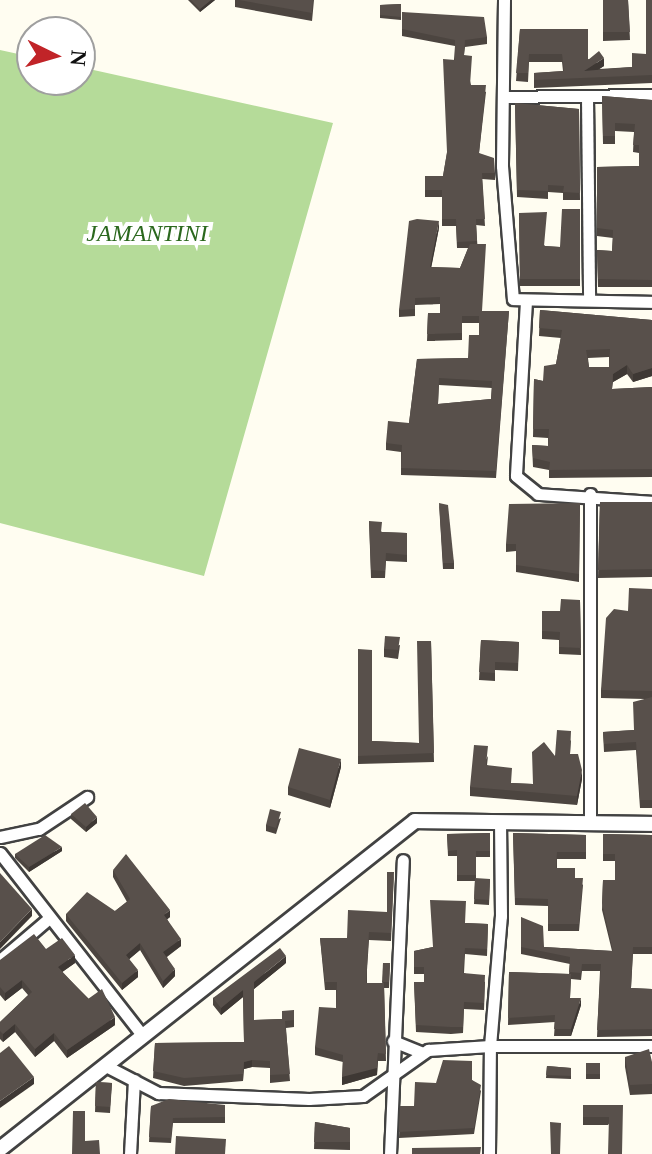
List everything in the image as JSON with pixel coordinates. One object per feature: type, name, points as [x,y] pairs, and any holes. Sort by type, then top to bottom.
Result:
[{"type":"street","points":[[504,0],[508,280],[513,299],[652,302]]},
{"type":"street","points":[[503,97],[652,95]]},
{"type":"street","points":[[587,97],[589,299]]},
{"type":"street","points":[[526,301],[516,476],[538,494],[590,494],[652,502]]},
{"type":"street","points":[[590,494],[590,824]]},
{"type":"street","points":[[0,837],[39,829],[87,797]]},
{"type":"street","points":[[0,1149],[415,821],[652,824]]},
{"type":"street","points":[[489,1154],[490,1046],[501,916],[500,822]]},
{"type":"street","points":[[0,853],[48,919],[143,1036]]},
{"type":"street","points":[[390,1154],[390,1080],[403,860]]},
{"type":"street","points":[[0,960],[48,919]]},
{"type":"street","points":[[393,1041],[422,1053],[490,1046],[652,1046]]},
{"type":"street","points":[[106,1066],[158,1093],[309,1099],[363,1096],[390,1080],[422,1053]]},
{"type":"street","points":[[130,1154],[134,1080]]},
{"type":"green space","name":"JAMANTINI","points":[[0,50],[16,54],[16,96],[96,96],[96,71],[333,123],[204,576],[0,523]]},
{"type":"building","points":[[191,0],[211,0],[200,9]]},
{"type":"building","points":[[239,0],[313,0],[312,13]]},
{"type":"building","points":[[603,0],[628,0],[630,32],[603,32]]},
{"type":"building","points":[[646,0],[652,0],[652,75],[534,80],[534,73],[564,71],[562,54],[529,54],[528,73],[516,73],[520,29],[588,29],[588,60],[599,51],[604,58],[584,71],[632,67],[632,53],[646,54]]},
{"type":"building","points":[[401,4],[401,17],[380,15],[380,5]]},
{"type":"building","points":[[402,12],[484,17],[487,37],[465,40],[464,55],[472,56],[470,85],[486,85],[479,153],[494,158],[495,173],[482,173],[485,219],[476,219],[477,241],[457,242],[456,219],[442,219],[442,190],[425,190],[425,176],[443,176],[447,152],[443,59],[455,60],[455,40],[402,29]]},
{"type":"building","points":[[602,96],[652,100],[652,280],[598,279],[597,250],[612,251],[613,230],[597,228],[597,167],[639,166],[639,145],[633,145],[635,124],[615,123],[615,136],[603,136]]},
{"type":"building","points":[[515,103],[579,109],[580,193],[563,192],[564,186],[548,185],[548,191],[517,190]]},
{"type":"building","points":[[562,209],[580,209],[580,279],[520,279],[519,213],[547,212],[544,246],[560,247]]},
{"type":"building","points":[[409,221],[439,221],[430,267],[460,268],[470,244],[486,244],[482,311],[509,311],[496,471],[401,468],[402,445],[386,443],[388,421],[409,423],[417,359],[468,358],[469,335],[479,335],[479,316],[462,316],[462,333],[427,334],[428,313],[440,313],[440,297],[415,298],[415,309],[399,310]],"holes":[[[439,378],[492,381],[491,399],[438,404]]]},
{"type":"building","points":[[540,310],[652,320],[652,368],[633,374],[627,365],[613,374],[612,389],[652,387],[652,469],[549,470],[550,462],[533,458],[532,445],[548,446],[549,429],[533,429],[534,379],[543,381],[544,366],[556,364],[562,330],[539,328]],"holes":[[[610,349],[609,367],[589,367],[586,350]]]},
{"type":"building","points":[[600,502],[652,502],[652,569],[598,570]]},
{"type":"building","points":[[439,503],[448,505],[454,563],[443,563]]},
{"type":"building","points":[[580,503],[579,574],[516,565],[516,544],[506,544],[509,504]]},
{"type":"building","points":[[369,521],[382,522],[381,532],[407,533],[407,555],[386,553],[385,571],[371,570]]},
{"type":"building","points":[[629,588],[652,589],[652,691],[601,690],[606,618],[614,609],[628,611]]},
{"type":"building","points":[[561,599],[580,600],[581,648],[559,647],[560,632],[542,631],[542,611],[560,611]]},
{"type":"building","points":[[385,636],[400,637],[398,650],[384,649]]},
{"type":"building","points":[[481,640],[519,642],[518,663],[495,662],[495,673],[479,672]]},
{"type":"building","points":[[417,641],[431,641],[434,753],[358,756],[358,649],[372,650],[372,741],[419,743]]},
{"type":"building","points":[[652,697],[652,800],[640,800],[636,742],[604,744],[603,732],[634,730],[633,702]]},
{"type":"building","points":[[557,730],[571,731],[570,754],[578,754],[582,770],[577,796],[470,787],[474,745],[488,746],[486,765],[512,768],[511,783],[533,784],[532,752],[544,742],[555,756]]},
{"type":"building","points":[[299,748],[341,759],[330,800],[288,787]]},
{"type":"building","points":[[85,803],[97,817],[86,827],[71,814]]},
{"type":"building","points":[[270,809],[281,812],[276,828],[266,825]]},
{"type":"building","points":[[490,833],[490,851],[476,851],[476,875],[457,875],[457,850],[448,851],[447,834]]},
{"type":"building","points":[[513,833],[586,835],[586,852],[557,852],[556,868],[575,868],[575,878],[583,878],[579,924],[548,924],[548,899],[515,898]]},
{"type":"building","points":[[603,834],[652,835],[652,947],[633,947],[631,988],[652,989],[652,1029],[597,1030],[601,964],[582,964],[581,973],[569,972],[570,957],[521,947],[521,917],[543,926],[544,947],[613,951],[602,903],[603,880],[615,880],[615,854],[603,854]]},
{"type":"building","points":[[45,835],[62,847],[29,867],[15,854]]},
{"type":"building","points":[[126,854],[170,910],[164,915],[181,939],[163,952],[175,969],[163,981],[140,943],[126,955],[138,970],[122,983],[66,914],[87,892],[115,911],[130,899],[113,870]]},
{"type":"building","points":[[387,872],[394,872],[391,933],[369,932],[366,983],[384,983],[386,1054],[378,1053],[377,1068],[342,1077],[343,1055],[315,1047],[319,1007],[336,1008],[337,982],[325,982],[320,938],[347,938],[348,910],[387,912]]},
{"type":"building","points":[[0,873],[32,909],[0,942]]},
{"type":"building","points":[[475,878],[490,879],[489,900],[474,899]]},
{"type":"building","points":[[430,900],[466,901],[465,923],[488,924],[487,949],[465,948],[463,973],[485,975],[484,1003],[464,1002],[463,1027],[416,1025],[414,982],[424,982],[424,967],[414,967],[414,951],[433,947]]},
{"type":"building","points":[[34,934],[46,949],[62,938],[75,955],[58,967],[88,999],[102,989],[115,1017],[67,1050],[54,1033],[35,1049],[15,1024],[3,1034],[0,1031],[0,1022],[32,992],[22,980],[5,993],[0,987],[0,960]]},
{"type":"building","points":[[280,948],[286,956],[254,982],[254,1020],[282,1019],[282,1011],[294,1010],[294,1020],[285,1021],[290,1074],[270,1075],[270,1061],[252,1060],[244,1062],[243,1074],[184,1078],[153,1071],[155,1043],[244,1042],[243,990],[221,1008],[213,998]]},
{"type":"building","points":[[383,963],[390,963],[389,982],[382,982]]},
{"type":"building","points":[[509,972],[571,974],[570,998],[581,998],[571,1029],[554,1029],[555,1015],[508,1018]]},
{"type":"building","points":[[9,1046],[34,1077],[0,1101],[0,1053]]},
{"type":"building","points":[[649,1049],[652,1084],[630,1085],[625,1057]]},
{"type":"building","points":[[443,1060],[472,1061],[472,1080],[481,1085],[474,1128],[399,1132],[400,1106],[414,1106],[415,1082],[436,1083]]},
{"type":"building","points":[[586,1063],[600,1063],[600,1074],[586,1074]]},
{"type":"building","points":[[547,1066],[571,1068],[571,1076],[546,1075]]},
{"type":"building","points":[[96,1082],[112,1083],[110,1107],[95,1106]]},
{"type":"building","points":[[169,1099],[225,1105],[225,1117],[173,1118],[171,1138],[149,1137],[151,1106]]},
{"type":"building","points":[[583,1105],[623,1105],[622,1154],[608,1154],[609,1117],[583,1117]]},
{"type":"building","points":[[73,1111],[85,1111],[85,1141],[99,1140],[100,1154],[72,1154]]},
{"type":"building","points":[[315,1122],[350,1128],[350,1142],[314,1142]]},
{"type":"building","points":[[550,1122],[561,1123],[560,1154],[551,1154]]},
{"type":"building","points":[[176,1136],[226,1139],[225,1154],[175,1154]]},
{"type":"building","points":[[481,1147],[480,1154],[412,1154],[412,1148]]}]
